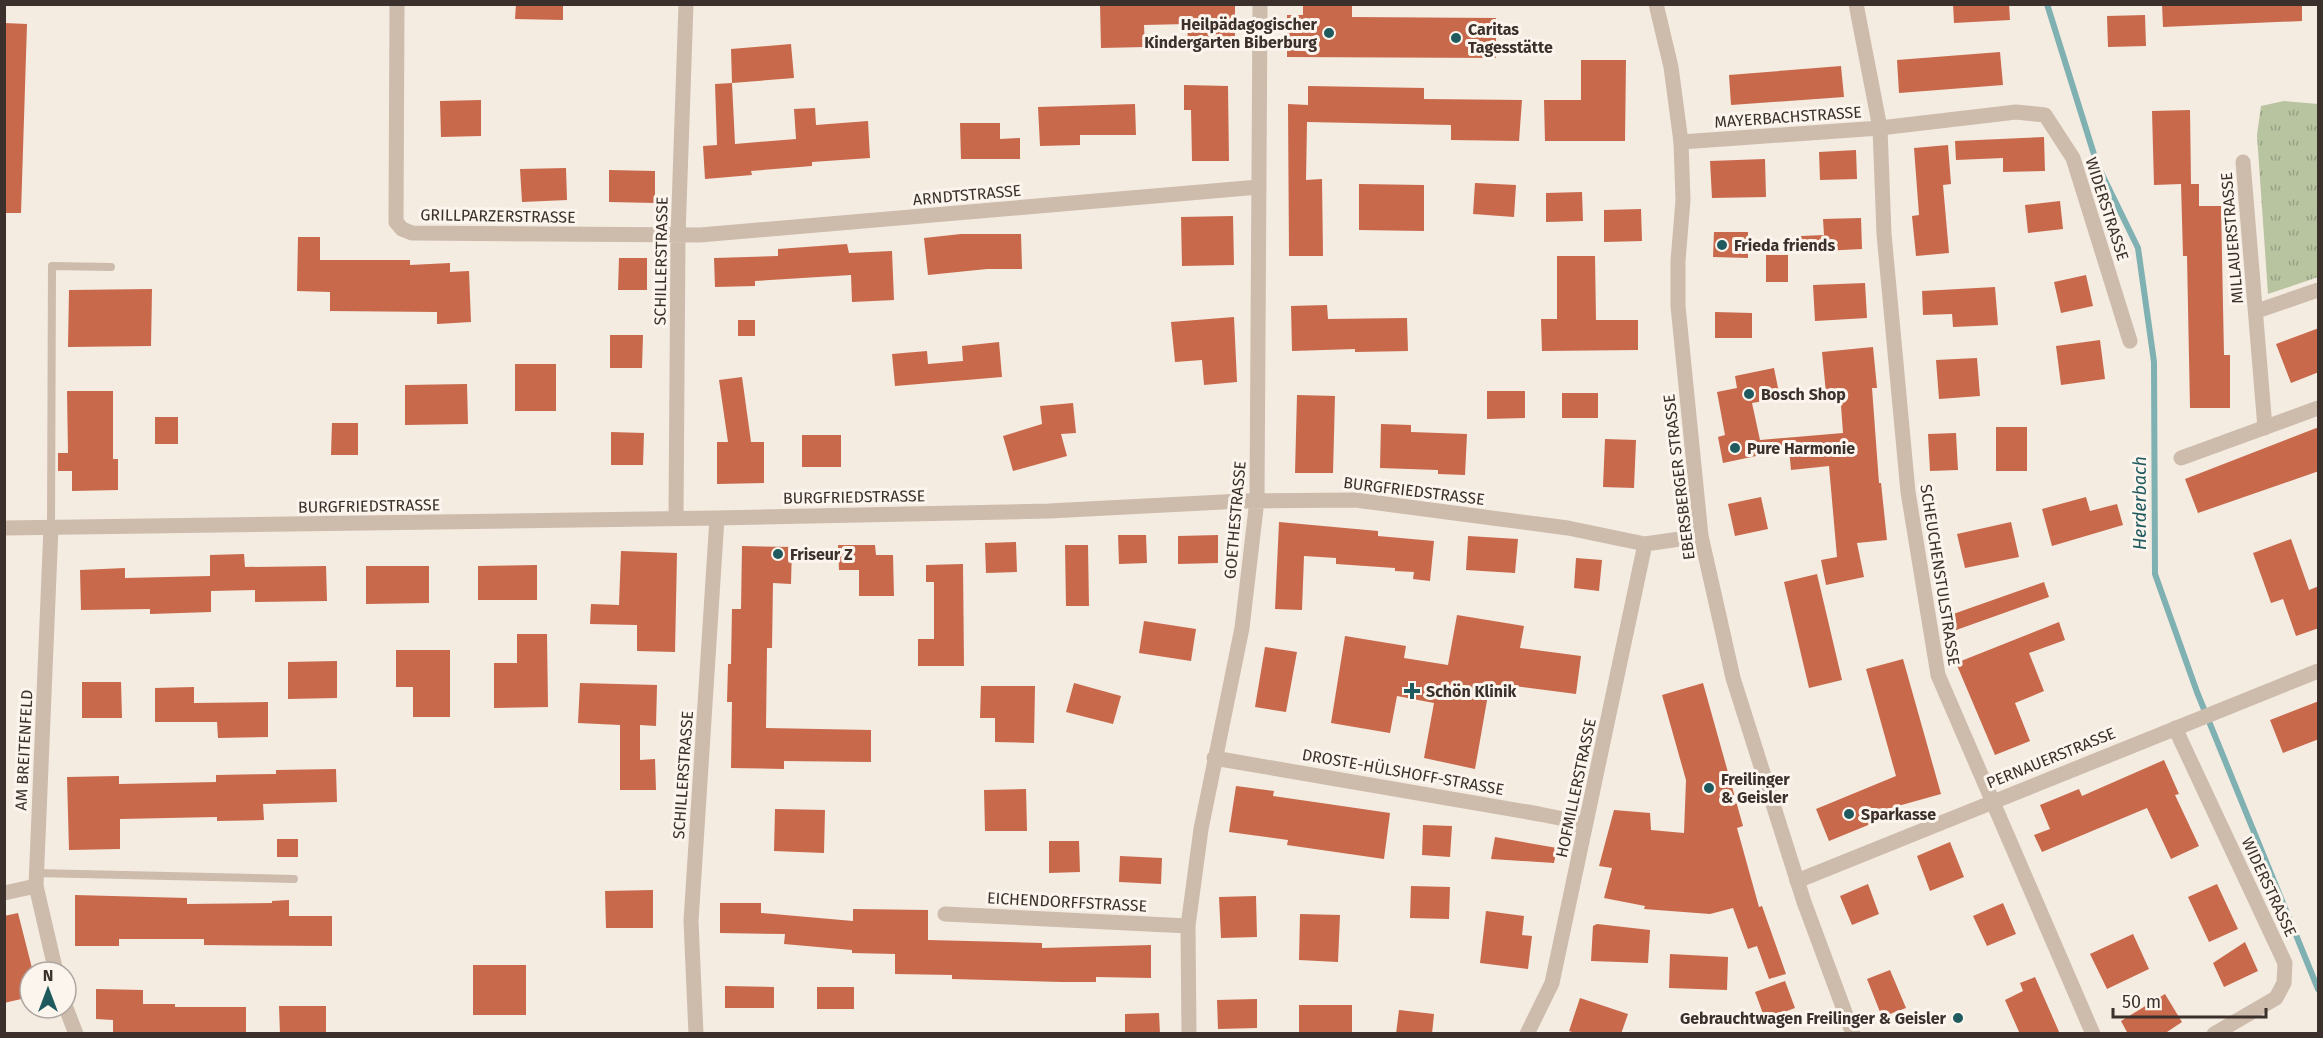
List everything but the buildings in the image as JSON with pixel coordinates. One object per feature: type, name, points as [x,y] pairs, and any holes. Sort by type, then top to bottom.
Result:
[{"type":"street","name":"GRILLPARZERSTRASSE","points":[[397,4],[396,222],[402,230],[412,233],[678,236]]},
{"type":"street","name":"SCHILLERSTRASSE","points":[[676,518],[678,236],[686,4]]},
{"type":"street","name":"GOETHESTRASSE","points":[[1189,1034],[1188,927],[1201,828],[1242,628],[1257,500],[1260,4]]},
{"type":"street","name":"EBERSBERGER STRASSE","points":[[1656,4],[1671,67],[1681,142],[1683,200],[1678,261],[1678,306],[1701,536],[1733,678],[1797,881],[1853,1034]]},
{"type":"street","name":"MAYERBACHSTRASSE","points":[[1681,142],[1880,128],[1856,4]]},
{"type":"street","name":"WIDERSTRASSE","points":[[1880,128],[2016,112],[2044,115],[2073,158],[2130,341]]},
{"type":"street","name":"SCHEUCHENSTULSTRASSE","points":[[1880,128],[1884,234],[1908,492],[1938,675],[2093,1034]]},
{"type":"street","name":"MILLAUERSTRASSE","points":[[2243,162],[2265,428]]},
{"type":"street","name":"ARNDTSTRASSE","points":[[678,236],[1259,187]]},
{"type":"street","name":"MILLAUERSTRASSE","points":[[2257,311],[2319,290]]},
{"type":"street","points":[[2181,458],[2319,408]]},
{"type":"street","name":"BURGFRIEDSTRASSE","points":[[4,528],[717,518],[1049,511],[1257,500],[1355,500],[1568,528],[1645,544],[1701,536]]},
{"type":"street","name":"SCHILLERSTRASSE","points":[[696,1034],[691,921],[717,518]]},
{"type":"street","name":"AM BREITENFELD","points":[[51,527],[36,880],[53,960]]},
{"type":"street","name":"HOFMILLERSTRASSE","points":[[1527,1034],[1552,983],[1645,544]]},
{"type":"street","name":"PERNAUERSTRASSE","points":[[1797,881],[2319,670]]},
{"type":"street","name":"WIDERSTRASSE","points":[[2181,725],[2285,963],[2284,983],[2276,998],[2214,1034]]},
{"type":"street","name":"DROSTE-HÜLSHOFF-STRASSE","points":[[1214,758],[1539,814],[1574,821],[1583,828]]},
{"type":"street","points":[[4,893],[36,880]]},
{"type":"street","name":"EICHENDORFFSTRASSE","points":[[945,914],[1188,927]]},
{"type":"lane","points":[[51,527],[52,266],[111,267]]},
{"type":"lane","points":[[36,880],[294,879]]},
{"type":"green space","points":[[2284,101],[2318,104],[2318,277],[2268,294],[2257,135],[2261,106]]},
{"type":"waterway","name":"Herderbach","points":[[2047,4],[2097,164],[2138,248],[2154,362],[2155,574],[2197,692],[2318,989]]},
{"type":"place","name":"Heilpädagogischer Kindergarten Biberburg","points":[[1329,33]]},
{"type":"place","name":"Caritas Tagesstätte","points":[[1456,38]]},
{"type":"place","name":"Frieda friends","points":[[1722,245]]},
{"type":"place","name":"Bosch Shop","points":[[1749,394]]},
{"type":"place","name":"Pure Harmonie","points":[[1735,448]]},
{"type":"place","name":"Friseur Z","points":[[778,554]]},
{"type":"place","name":"Schön Klinik","points":[[1412,691]]},
{"type":"place","name":"Freilinger & Geisler","points":[[1709,788]]},
{"type":"place","name":"Sparkasse","points":[[1849,814]]},
{"type":"place","name":"Gebrauchtwagen Freilinger & Geisler","points":[[1958,1018]]}]
